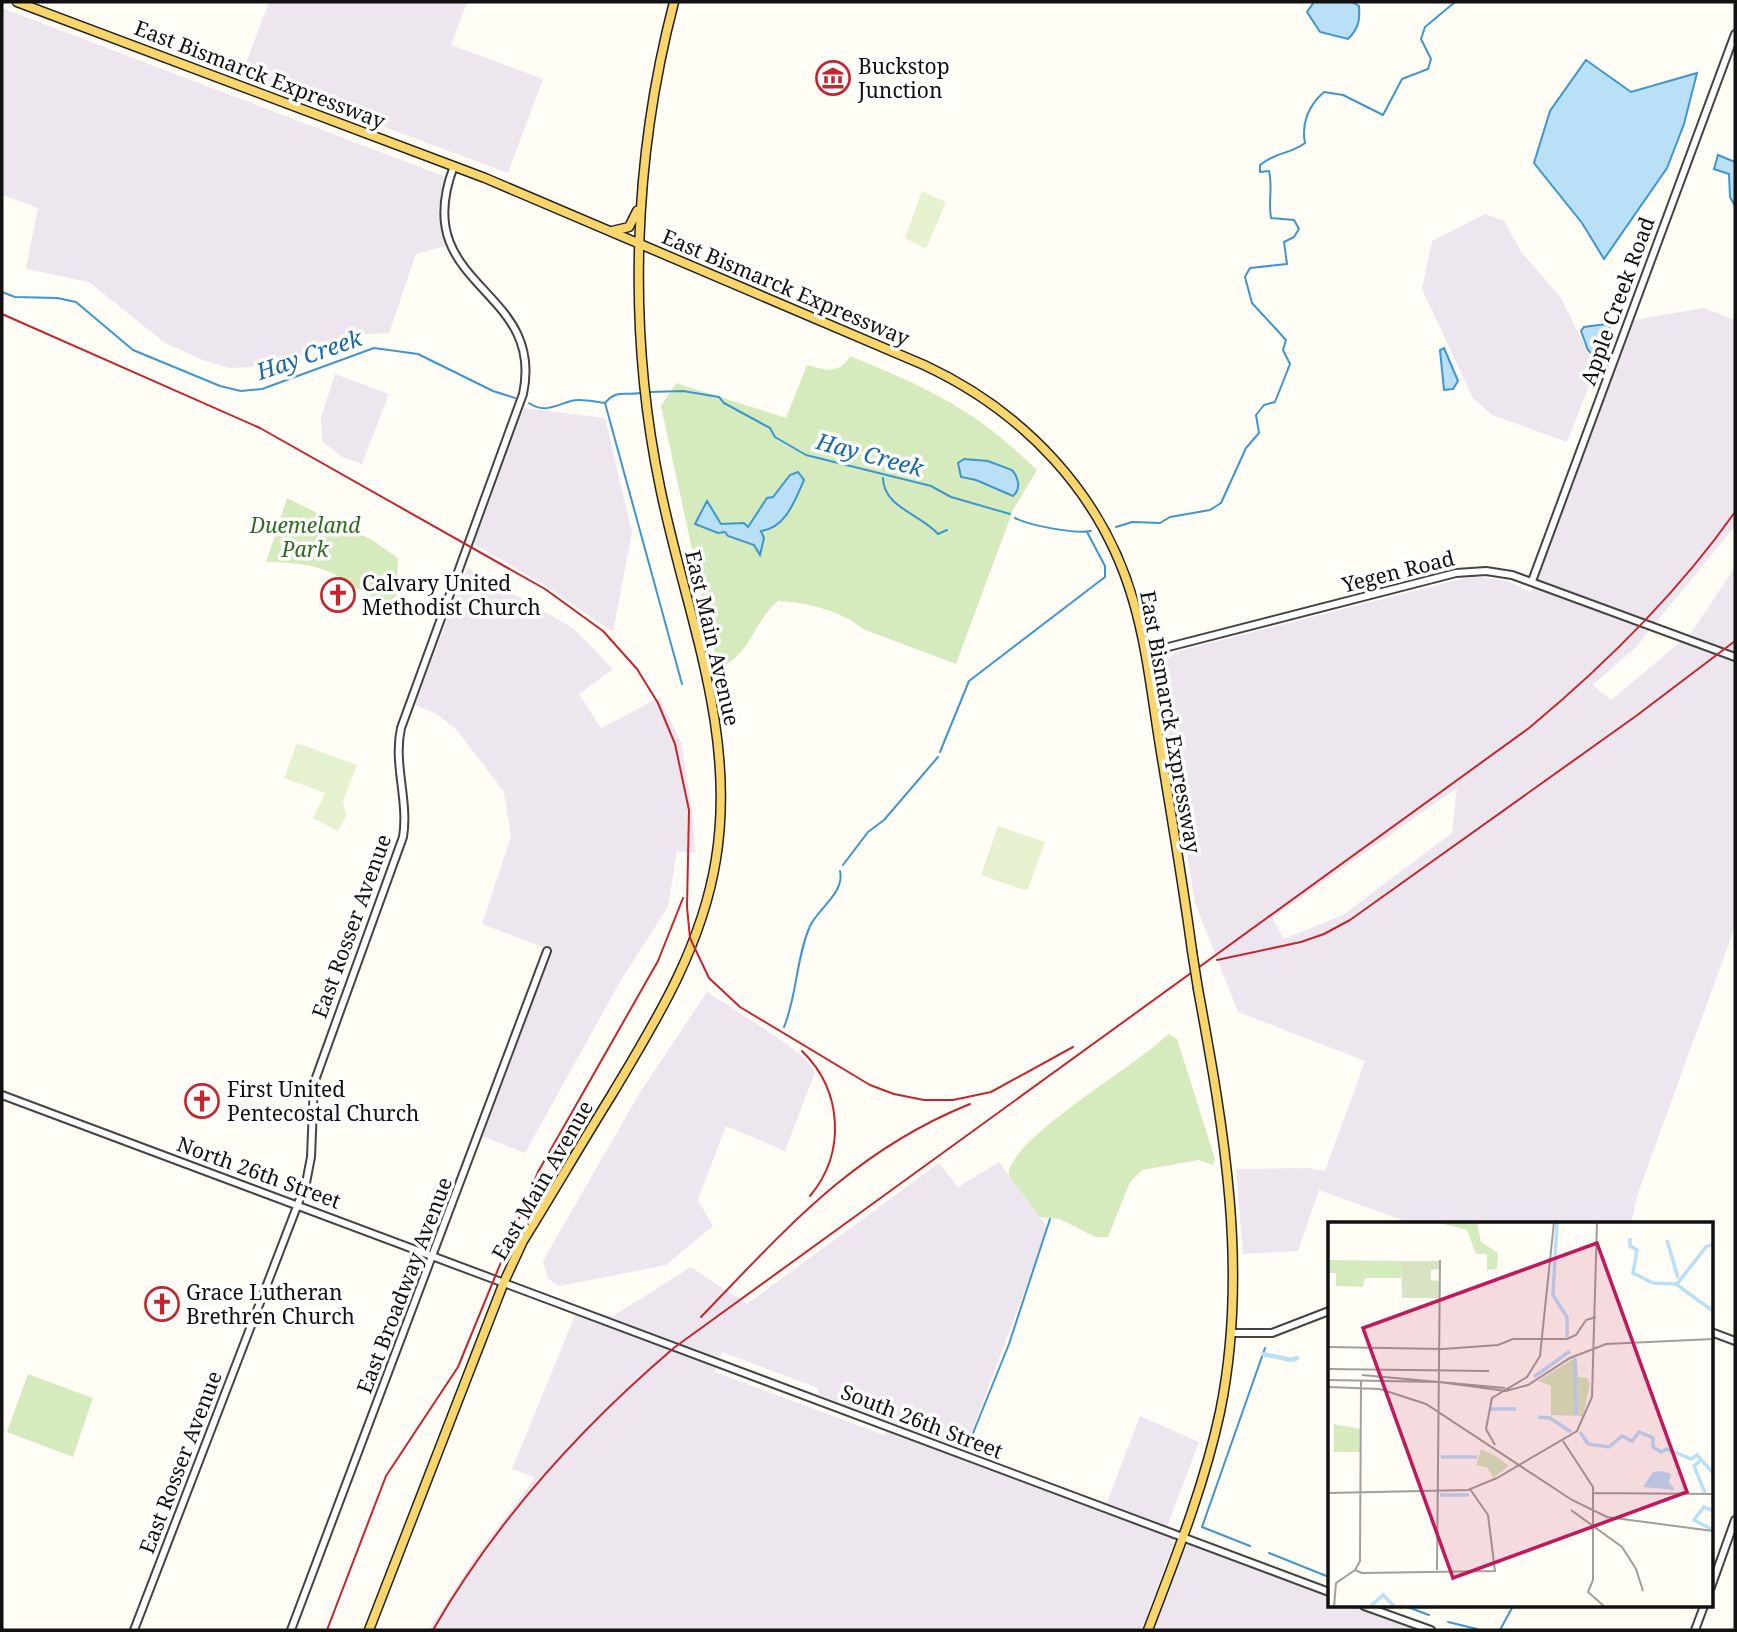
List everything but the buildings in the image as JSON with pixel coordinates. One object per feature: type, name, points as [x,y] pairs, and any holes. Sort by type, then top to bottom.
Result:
[{"type":"main road","name":"East Bismarck Expressway","points":[[17,2],[454,166],[932,369],[983,397],[1015,420],[1066,473],[1097,518],[1128,585],[1145,653],[1231,1200],[1234,1258],[1231,1333],[1214,1435],[1149,1630]]},
{"type":"main road","name":"East Main Avenue","points":[[369,1630],[504,1282],[523,1241],[675,985],[701,922],[716,857],[722,792],[716,716],[668,527],[652,444],[642,363],[639,243],[641,198],[656,87],[674,2]]},
{"type":"main road","points":[[609,231],[621,230],[632,224],[641,198]]},
{"type":"street","name":"Apple Creek Road","points":[[1532,581],[1735,34]]},
{"type":"street","name":"East Rosser Avenue","points":[[134,1630],[298,1205],[310,1165],[314,1083],[403,838],[404,812],[398,753],[403,723],[523,394],[526,364],[518,332],[505,312],[461,266],[445,233],[443,202],[454,166]]},
{"type":"street","name":"Yegen Road","points":[[1145,653],[1456,573],[1493,572],[1532,581],[1735,657]]},
{"type":"street","name":"East Broadway Avenue","points":[[291,1630],[435,1256],[547,951]]},
{"type":"street","name":"North 26th Street","points":[[2,1095],[504,1282]]},
{"type":"street","name":"South 26th Street","points":[[504,1282],[1328,1592]]},
{"type":"street","points":[[1231,1333],[1272,1333],[1328,1311]]},
{"type":"street","points":[[1712,1332],[1735,1341]]},
{"type":"street","points":[[1712,1584],[1735,1520]]},
{"type":"street","points":[[1370,1608],[1431,1630]]},
{"type":"street","points":[[1695,1630],[1703,1608]]},
{"type":"shaded area","points":[[269,2],[467,2],[451,45],[543,79],[508,173],[242,74]]},
{"type":"shaded area","points":[[2,8],[446,177],[439,210],[446,246],[416,254],[389,333],[356,335],[271,366],[229,368],[165,343],[89,282],[26,269],[38,208],[2,195]]},
{"type":"shaded area","points":[[1485,214],[1504,221],[1522,253],[1561,298],[1596,368],[1567,442],[1492,415],[1473,398],[1422,289],[1432,241]]},
{"type":"shaded area","points":[[1704,308],[1735,320],[1735,526],[1635,648],[1593,685],[1611,700],[1691,633],[1735,567],[1735,927],[1638,1193],[1631,1222],[1407,1222],[1319,1190],[1298,1251],[1243,1254],[1236,1169],[1308,1168],[1325,1171],[1365,1061],[1238,1012],[1195,903],[1158,669],[1160,663],[1179,651],[1473,576],[1507,581],[1531,592],[1634,320]],"holes":[[[1457,788],[1452,833],[1343,915],[1284,939],[1272,918]]]},
{"type":"shaded area","points":[[335,374],[389,394],[362,464],[342,457],[322,441],[321,418]]},
{"type":"shaded area","points":[[524,408],[605,418],[632,532],[613,632],[543,584],[474,544]]},
{"type":"shaded area","points":[[467,567],[573,628],[613,669],[579,694],[601,728],[659,698],[681,742],[693,815],[695,853],[677,851],[668,907],[621,980],[525,1153],[477,1134],[545,948],[482,924],[511,836],[504,792],[456,729],[435,713],[415,705]]},
{"type":"shaded area","points":[[707,992],[780,1039],[803,1057],[815,1072],[785,1151],[726,1126],[698,1200],[713,1226],[666,1265],[560,1286],[548,1279],[543,1261],[639,1094]]},
{"type":"shaded area","points":[[999,1162],[1048,1228],[965,1450],[819,1395],[818,1388],[722,1352],[715,1372],[884,1435],[887,1430],[1176,1537],[1142,1630],[429,1630],[477,1555],[535,1478],[512,1469],[578,1308],[613,1316],[691,1267],[747,1304],[939,1163],[958,1187]]},
{"type":"shaded area","points":[[1140,1416],[1199,1442],[1167,1527],[1106,1505]]},
{"type":"shaded area","points":[[1188,1537],[1328,1589],[1328,1608],[1380,1608],[1441,1630],[1153,1630]]},
{"type":"green space","points":[[922,191],[946,202],[926,249],[905,238]]},
{"type":"green space","points":[[850,356],[950,402],[993,431],[1037,470],[1013,510],[956,664],[863,629],[834,612],[800,603],[778,601],[769,610],[746,646],[730,662],[718,669],[661,406],[676,383],[786,418],[807,365],[836,369]]},
{"type":"green space","name":"Duemeland Park","points":[[287,498],[372,540],[398,558],[396,597],[388,602],[373,597],[319,568],[266,562]]},
{"type":"green space","points":[[297,743],[357,765],[343,801],[346,816],[338,831],[313,818],[325,793],[284,778]]},
{"type":"green space","points":[[998,826],[1045,842],[1028,889],[1024,890],[981,875]]},
{"type":"green space","points":[[1168,1034],[1177,1039],[1215,1159],[1213,1165],[1199,1160],[1142,1170],[1130,1182],[1108,1237],[1095,1237],[1060,1219],[1040,1217],[1009,1176],[1013,1161],[1028,1143],[1051,1123]]},
{"type":"green space","points":[[28,1374],[93,1398],[73,1457],[7,1432]]},
{"type":"water","points":[[1314,2],[1352,2],[1359,6],[1358,24],[1348,39],[1320,32],[1307,12]]},
{"type":"water","points":[[1586,60],[1631,92],[1697,73],[1684,124],[1667,168],[1604,259],[1582,223],[1534,163],[1550,111]]},
{"type":"water","points":[[1718,155],[1735,162],[1735,206],[1730,197],[1729,174],[1714,169]]},
{"type":"water","points":[[1606,324],[1610,326],[1598,360],[1588,350],[1581,331],[1584,327]]},
{"type":"water","points":[[1444,348],[1458,381],[1453,389],[1444,390],[1440,350]]},
{"type":"water","points":[[964,459],[988,461],[1012,470],[1018,483],[1016,493],[1013,496],[976,480],[961,477],[958,463]]},
{"type":"water","points":[[798,472],[804,480],[788,512],[777,525],[761,531],[764,538],[760,555],[754,545],[728,536],[725,532],[718,533],[695,524],[707,501],[721,524],[744,523],[748,527],[767,498],[773,497],[790,475]]},
{"type":"waterway","name":"Hay Creek","points":[[1116,527],[1132,522],[1160,523],[1170,517],[1210,510],[1221,503],[1246,448],[1259,433],[1256,415],[1264,405],[1275,402],[1290,364],[1283,350],[1286,340],[1252,303],[1245,277],[1250,268],[1287,264],[1284,242],[1294,237],[1299,229],[1294,220],[1271,218],[1269,171],[1260,172],[1260,165],[1305,143],[1307,115],[1324,92],[1343,95],[1383,115],[1402,79],[1428,69],[1431,59],[1421,39],[1425,27],[1455,2]]},
{"type":"waterway","name":"Hay Creek","points":[[2,292],[15,297],[57,298],[76,302],[133,350],[220,386],[241,391],[262,389],[374,348],[418,354],[493,391],[515,398]]},
{"type":"waterway","name":"Hay Creek","points":[[650,392],[683,391],[719,397],[724,403],[770,428],[775,437],[806,455],[931,486],[951,497],[1010,514]]},
{"type":"waterway","name":"Hay Creek","points":[[529,403],[540,408],[575,400],[605,403],[617,394],[640,393]]},
{"type":"waterway","points":[[605,403],[682,684]]},
{"type":"waterway","points":[[883,478],[889,496],[896,503],[938,534],[947,530]]},
{"type":"waterway","name":"Hay Creek","points":[[1015,518],[1053,529],[1091,531]]},
{"type":"waterway","points":[[940,752],[969,681],[1105,577],[1105,566],[1087,532]]},
{"type":"waterway","points":[[843,865],[868,832],[884,820],[938,757]]},
{"type":"waterway","points":[[784,1027],[792,1003],[805,938],[814,919],[839,886],[840,871]]},
{"type":"waterway","points":[[967,1448],[1009,1344],[1050,1219]]},
{"type":"waterway","points":[[1250,1546],[1202,1527],[1265,1348]]},
{"type":"waterway","points":[[1263,1354],[1291,1360],[1297,1358]]},
{"type":"waterway","points":[[1269,1553],[1328,1577]]},
{"type":"waterway","points":[[1410,1608],[1429,1615]]},
{"type":"waterway","points":[[1500,1630],[1512,1608]]},
{"type":"waterway","points":[[1448,1622],[1477,1629]]},
{"type":"railway","points":[[2,314],[260,428],[545,589],[603,631],[637,669],[658,703],[675,744],[689,810],[687,907],[690,938],[709,978],[740,1007],[870,1085],[894,1094],[924,1100],[953,1100],[991,1092],[1073,1047]]},
{"type":"railway","points":[[433,1630],[484,1552],[542,1478],[606,1410],[675,1347],[1529,728],[1586,679],[1665,600],[1735,512]]},
{"type":"railway","points":[[1217,960],[1301,942],[1324,934],[1350,920],[1636,716],[1735,641]]},
{"type":"railway","points":[[327,1630],[386,1476],[458,1367],[538,1172],[658,961],[683,898]]},
{"type":"railway","points":[[802,1051],[826,1084],[835,1122],[830,1161],[810,1196]]},
{"type":"railway","points":[[701,1317],[793,1223],[856,1169],[928,1123],[970,1104]]},
{"type":"place","name":"Buckstop Junction","points":[[833,78]]},
{"type":"place","name":"Calvary United Methodist Church","points":[[338,595]]},
{"type":"place","name":"First United Pentecostal Church","points":[[202,1101]]},
{"type":"place","name":"Grace Lutheran Brethren Church","points":[[162,1304]]}]
